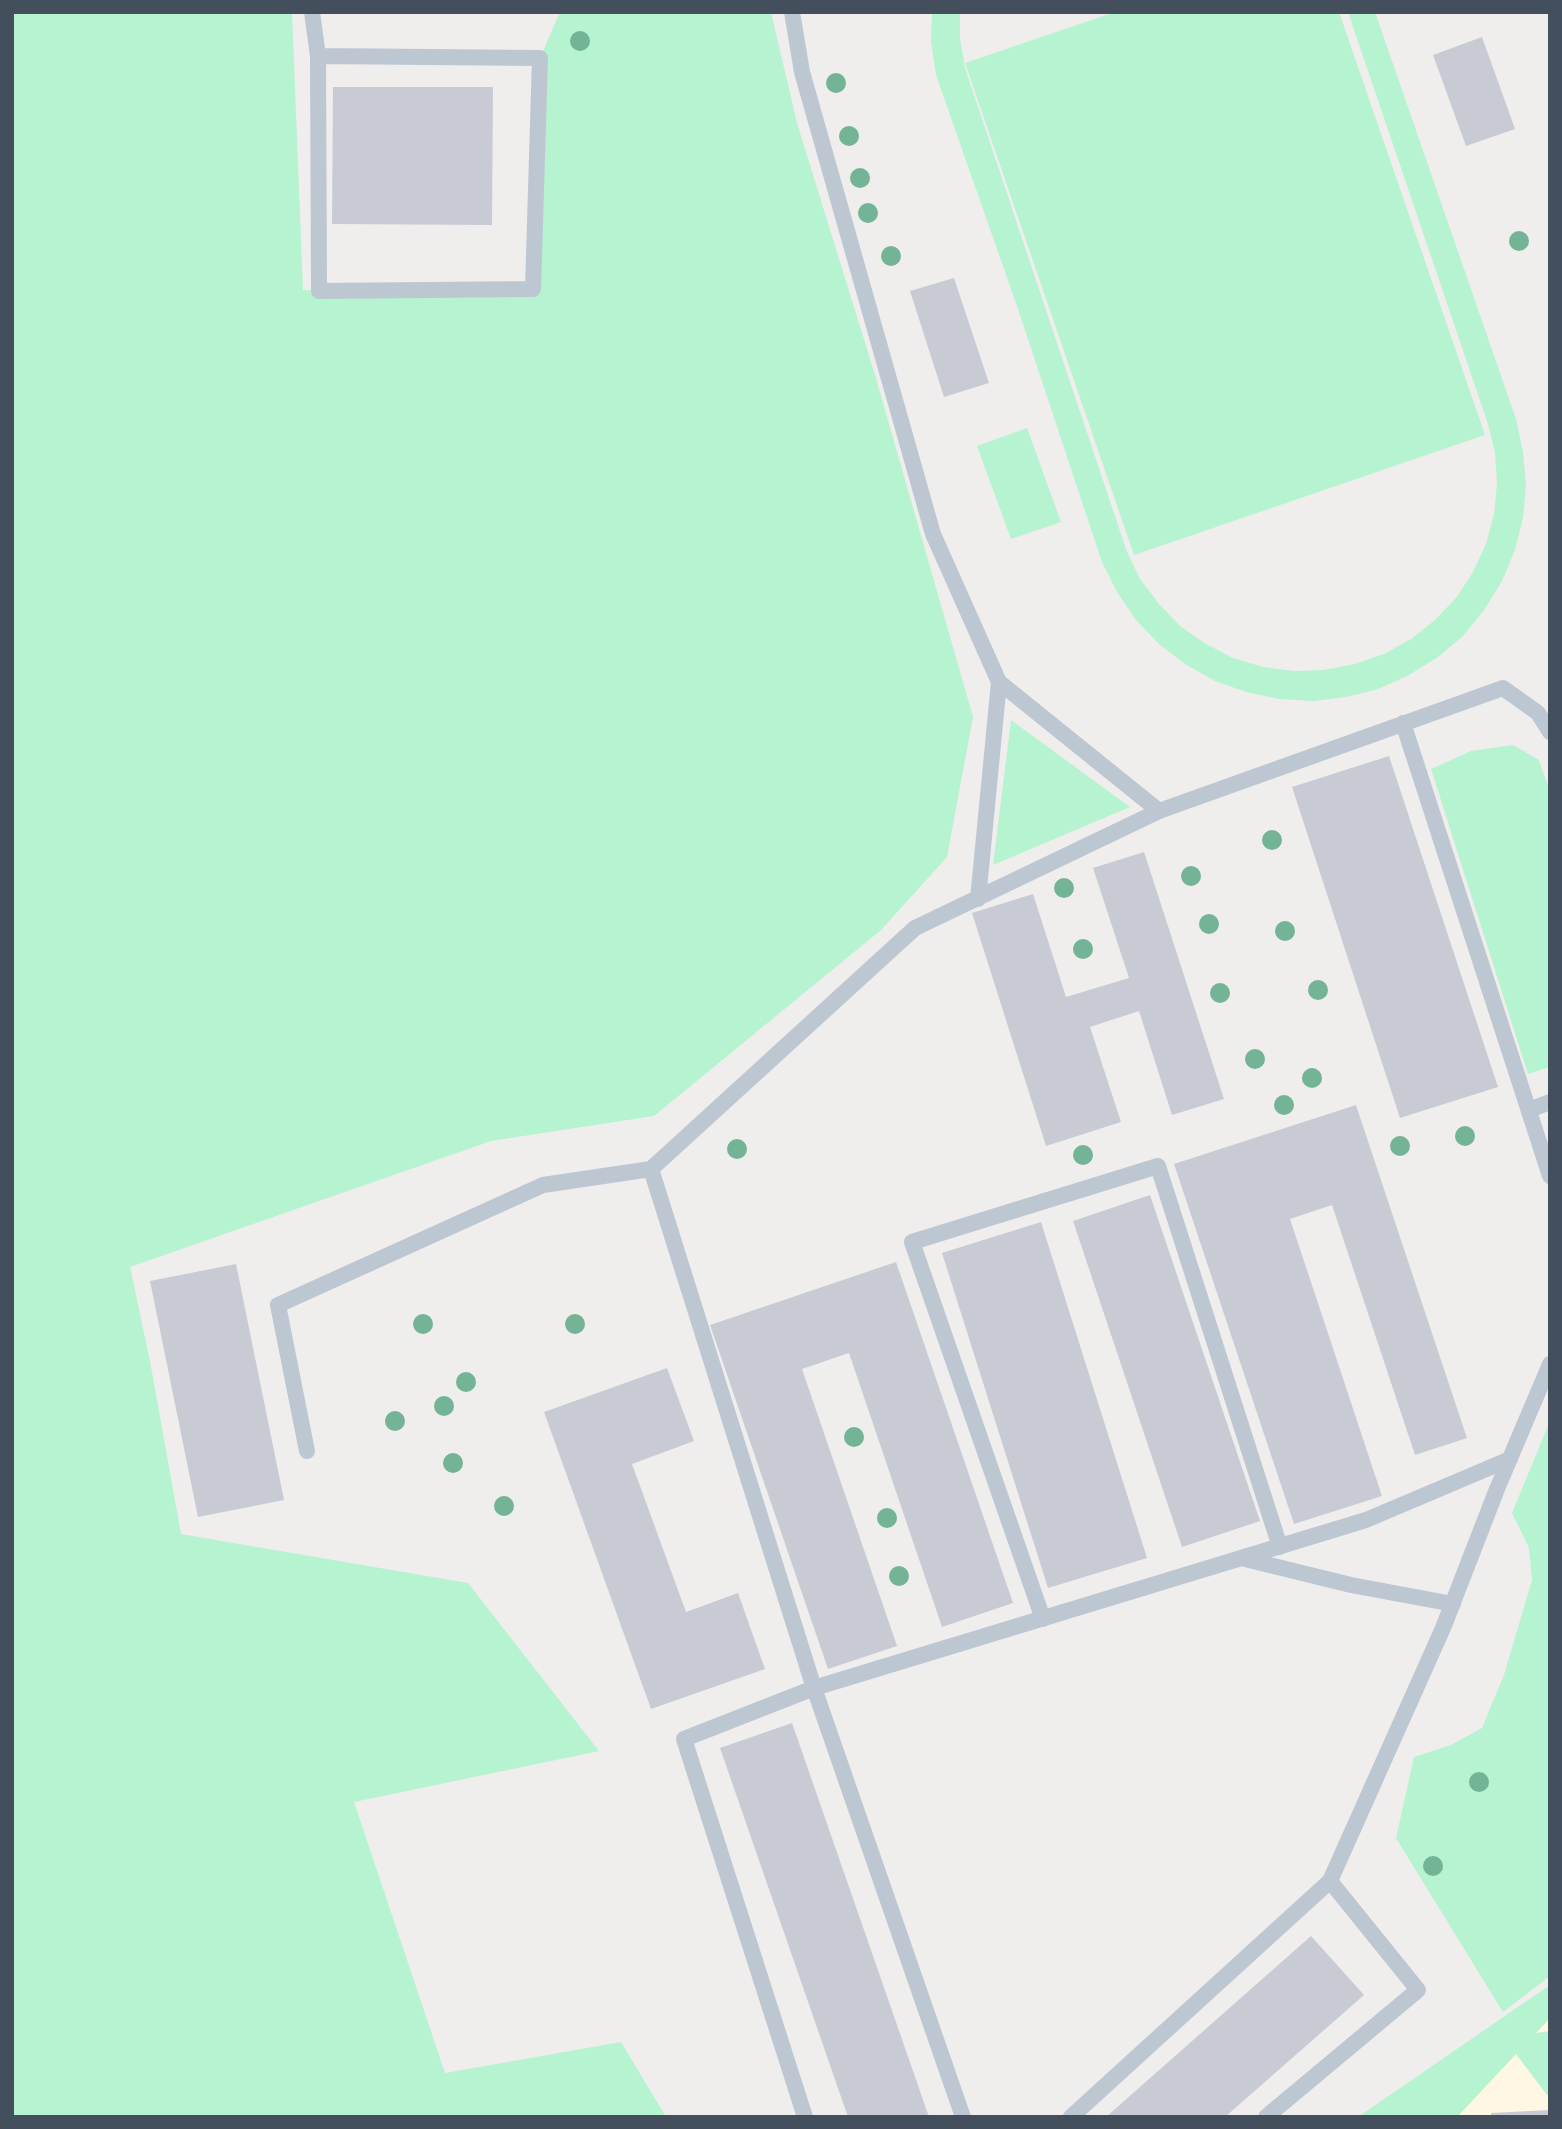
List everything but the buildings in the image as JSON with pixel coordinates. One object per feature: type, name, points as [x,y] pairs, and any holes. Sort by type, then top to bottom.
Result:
[{"type":"lane","points":[[312,12],[318,56],[320,291],[533,289],[540,58],[318,56]]},
{"type":"lane","points":[[792,12],[802,72],[933,534],[999,682],[1159,811]]},
{"type":"lane","points":[[978,899],[999,682]]},
{"type":"lane","points":[[307,1451],[278,1305],[543,1185],[651,1169],[915,928],[1159,811],[1503,688],[1538,713],[1550,732]]},
{"type":"lane","points":[[1404,723],[1550,1176]]},
{"type":"lane","points":[[1529,1110],[1550,1102]]},
{"type":"lane","points":[[1043,1619],[912,1242],[1158,1166],[1280,1547]]},
{"type":"lane","points":[[651,1169],[814,1688],[963,2117]]},
{"type":"lane","points":[[1071,2117],[1330,1881],[1453,1604],[1550,1364]]},
{"type":"lane","points":[[805,2117],[684,1739],[814,1688],[1366,1520],[1510,1459]]},
{"type":"lane","points":[[1242,1558],[1351,1585],[1453,1604]]},
{"type":"lane","points":[[1266,2117],[1418,1990],[1330,1881]]},
{"type":"shaded area","points":[[1550,2011],[1550,2117],[1446,2117]]},
{"type":"green space","points":[[12,12],[292,12],[303,290],[334,291],[533,289],[540,58],[560,12],[771,12],[797,123],[875,375],[973,717],[947,857],[881,930],[654,1116],[491,1141],[130,1267],[181,1534],[468,1583],[599,1751],[354,1802],[445,2073],[621,2042],[666,2117],[12,2117]]},
{"type":"green space","points":[[932,12],[960,12],[960,38],[965,68],[1127,552],[1140,579],[1180,626],[1206,644],[1233,658],[1263,667],[1294,671],[1324,670],[1355,664],[1384,654],[1411,639],[1435,620],[1456,598],[1473,572],[1486,544],[1494,514],[1497,484],[1495,453],[1488,424],[1348,12],[1375,12],[1516,419],[1523,452],[1526,485],[1523,518],[1515,550],[1502,581],[1484,610],[1463,636],[1438,657],[1409,675],[1378,689],[1313,701],[1279,699],[1246,692],[1215,681],[1185,664],[1159,644],[1136,620],[1117,592],[1102,562],[1017,306],[936,75],[931,42]]},
{"type":"green space","points":[[1115,12],[1339,12],[1485,435],[1134,555],[965,63]]},
{"type":"green space","points":[[1027,428],[1061,522],[1011,539],[977,446]]},
{"type":"green space","points":[[1011,720],[1130,807],[993,865]]},
{"type":"green space","points":[[1513,745],[1539,760],[1550,792],[1550,1067],[1528,1074],[1431,769],[1471,751]]},
{"type":"green space","points":[[1550,1421],[1550,1976],[1503,2012],[1396,1838],[1414,1757],[1451,1745],[1482,1728],[1504,1675],[1532,1580],[1529,1548],[1512,1513]]},
{"type":"green space","points":[[1550,1985],[1550,2018],[1536,2033],[1550,2031],[1550,2095],[1547,2095],[1516,2054],[1457,2117],[1358,2117]]}]
